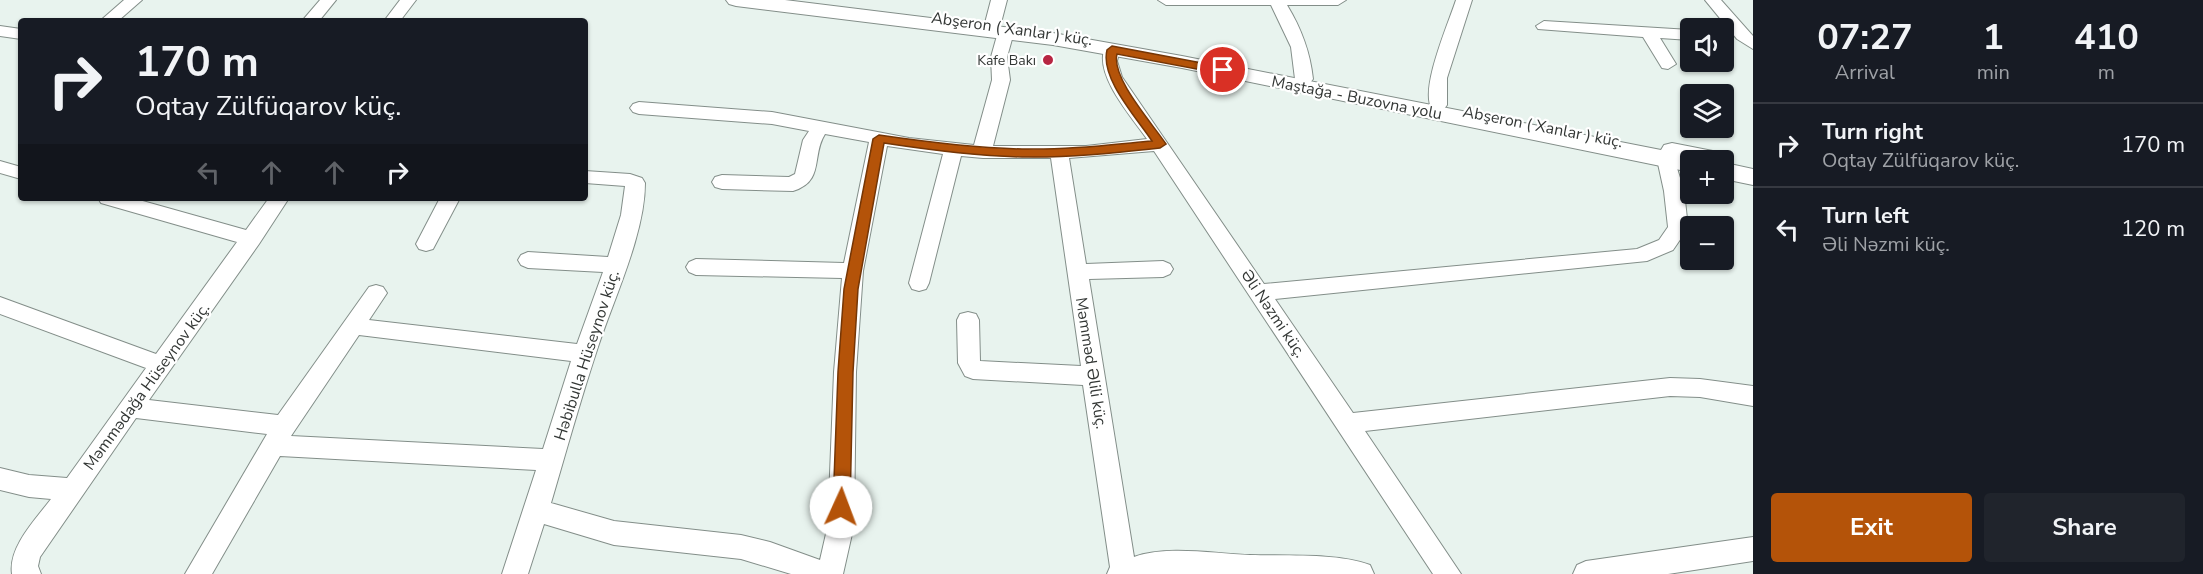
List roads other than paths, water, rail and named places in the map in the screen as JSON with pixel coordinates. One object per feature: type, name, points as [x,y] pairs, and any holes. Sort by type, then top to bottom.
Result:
[{"type":"main road","name":"Maştağa - Buzovna yolu","points":[[736,0],[999,27],[1113,46],[1680,162]]},
{"type":"main road","name":"Abşeron ( Xanlar ) küç.","points":[[798,0],[999,27]]},
{"type":"main road","name":"Abşeron ( Xanlar ) küç.","points":[[1113,46],[1304,79],[1680,153]]},
{"type":"main road","name":"Abşeron ( Xanlar ) küç.","points":[[1734,163],[1753,167]]},
{"type":"main road","points":[[1734,173],[1753,177]]},
{"type":"street","points":[[112,18],[134,0]]},
{"type":"street","points":[[313,18],[328,0]]},
{"type":"street","points":[[394,18],[408,0]]},
{"type":"street","points":[[983,152],[984,139],[1001,80],[999,0]]},
{"type":"street","points":[[1166,0],[1338,0]]},
{"type":"street","points":[[1438,105],[1438,78],[1464,0]]},
{"type":"street","points":[[1713,0],[1750,39]]},
{"type":"street","points":[[1277,1],[1298,40],[1303,56],[1304,79]]},
{"type":"street","points":[[1544,26],[1680,34]]},
{"type":"street","points":[[0,31],[18,34]]},
{"type":"street","points":[[1650,33],[1668,64]]},
{"type":"street","points":[[1734,37],[1750,39]]},
{"type":"street","name":"Əli Nəzmi küç.","points":[[1113,46],[1110,61],[1114,77],[1448,574]]},
{"type":"street","points":[[639,108],[772,118],[879,139],[983,152],[1059,153],[1160,144]]},
{"type":"street","points":[[722,182],[793,184],[800,181],[804,177],[812,140],[820,127]]},
{"type":"street","points":[[830,574],[841,525],[845,372],[853,271],[879,139]]},
{"type":"street","points":[[919,283],[953,149]]},
{"type":"street","name":"Məmməd Əlili küç.","points":[[1059,153],[1123,574]]},
{"type":"street","points":[[1260,292],[1640,256],[1666,244],[1678,228],[1674,191],[1666,159]]},
{"type":"street","points":[[0,167],[18,172]]},
{"type":"street","name":"Həbibulla Hüseynov küç.","points":[[515,574],[584,354],[616,264],[635,197],[635,183],[621,178],[588,177]]},
{"type":"street","points":[[119,201],[252,239]]},
{"type":"street","name":"Məmmədağa Hüseynov küç.","points":[[24,573],[25,560],[31,548],[277,201]]},
{"type":"street","points":[[426,244],[448,201]]},
{"type":"street","points":[[528,260],[616,264]]},
{"type":"street","points":[[696,267],[853,271]]},
{"type":"street","points":[[1078,272],[1163,269]]},
{"type":"street","points":[[198,574],[278,436],[351,326],[376,293]]},
{"type":"street","points":[[0,305],[162,365]]},
{"type":"street","points":[[968,320],[969,363],[973,370],[1094,376]]},
{"type":"street","points":[[351,326],[584,354]]},
{"type":"street","points":[[1348,423],[1670,387],[1700,388],[1753,396]]},
{"type":"street","points":[[131,408],[278,436],[552,460]]},
{"type":"street","points":[[0,479],[29,486],[72,489]]},
{"type":"street","points":[[536,510],[586,526],[614,532],[741,547],[770,554],[824,574]]},
{"type":"street","points":[[1586,574],[1674,567],[1753,549]]},
{"type":"street","points":[[1123,574],[1143,566],[1163,564],[1319,570],[1361,574]]},
{"type":"place","name":"Kafe Bakı","points":[[1048,60]]}]
